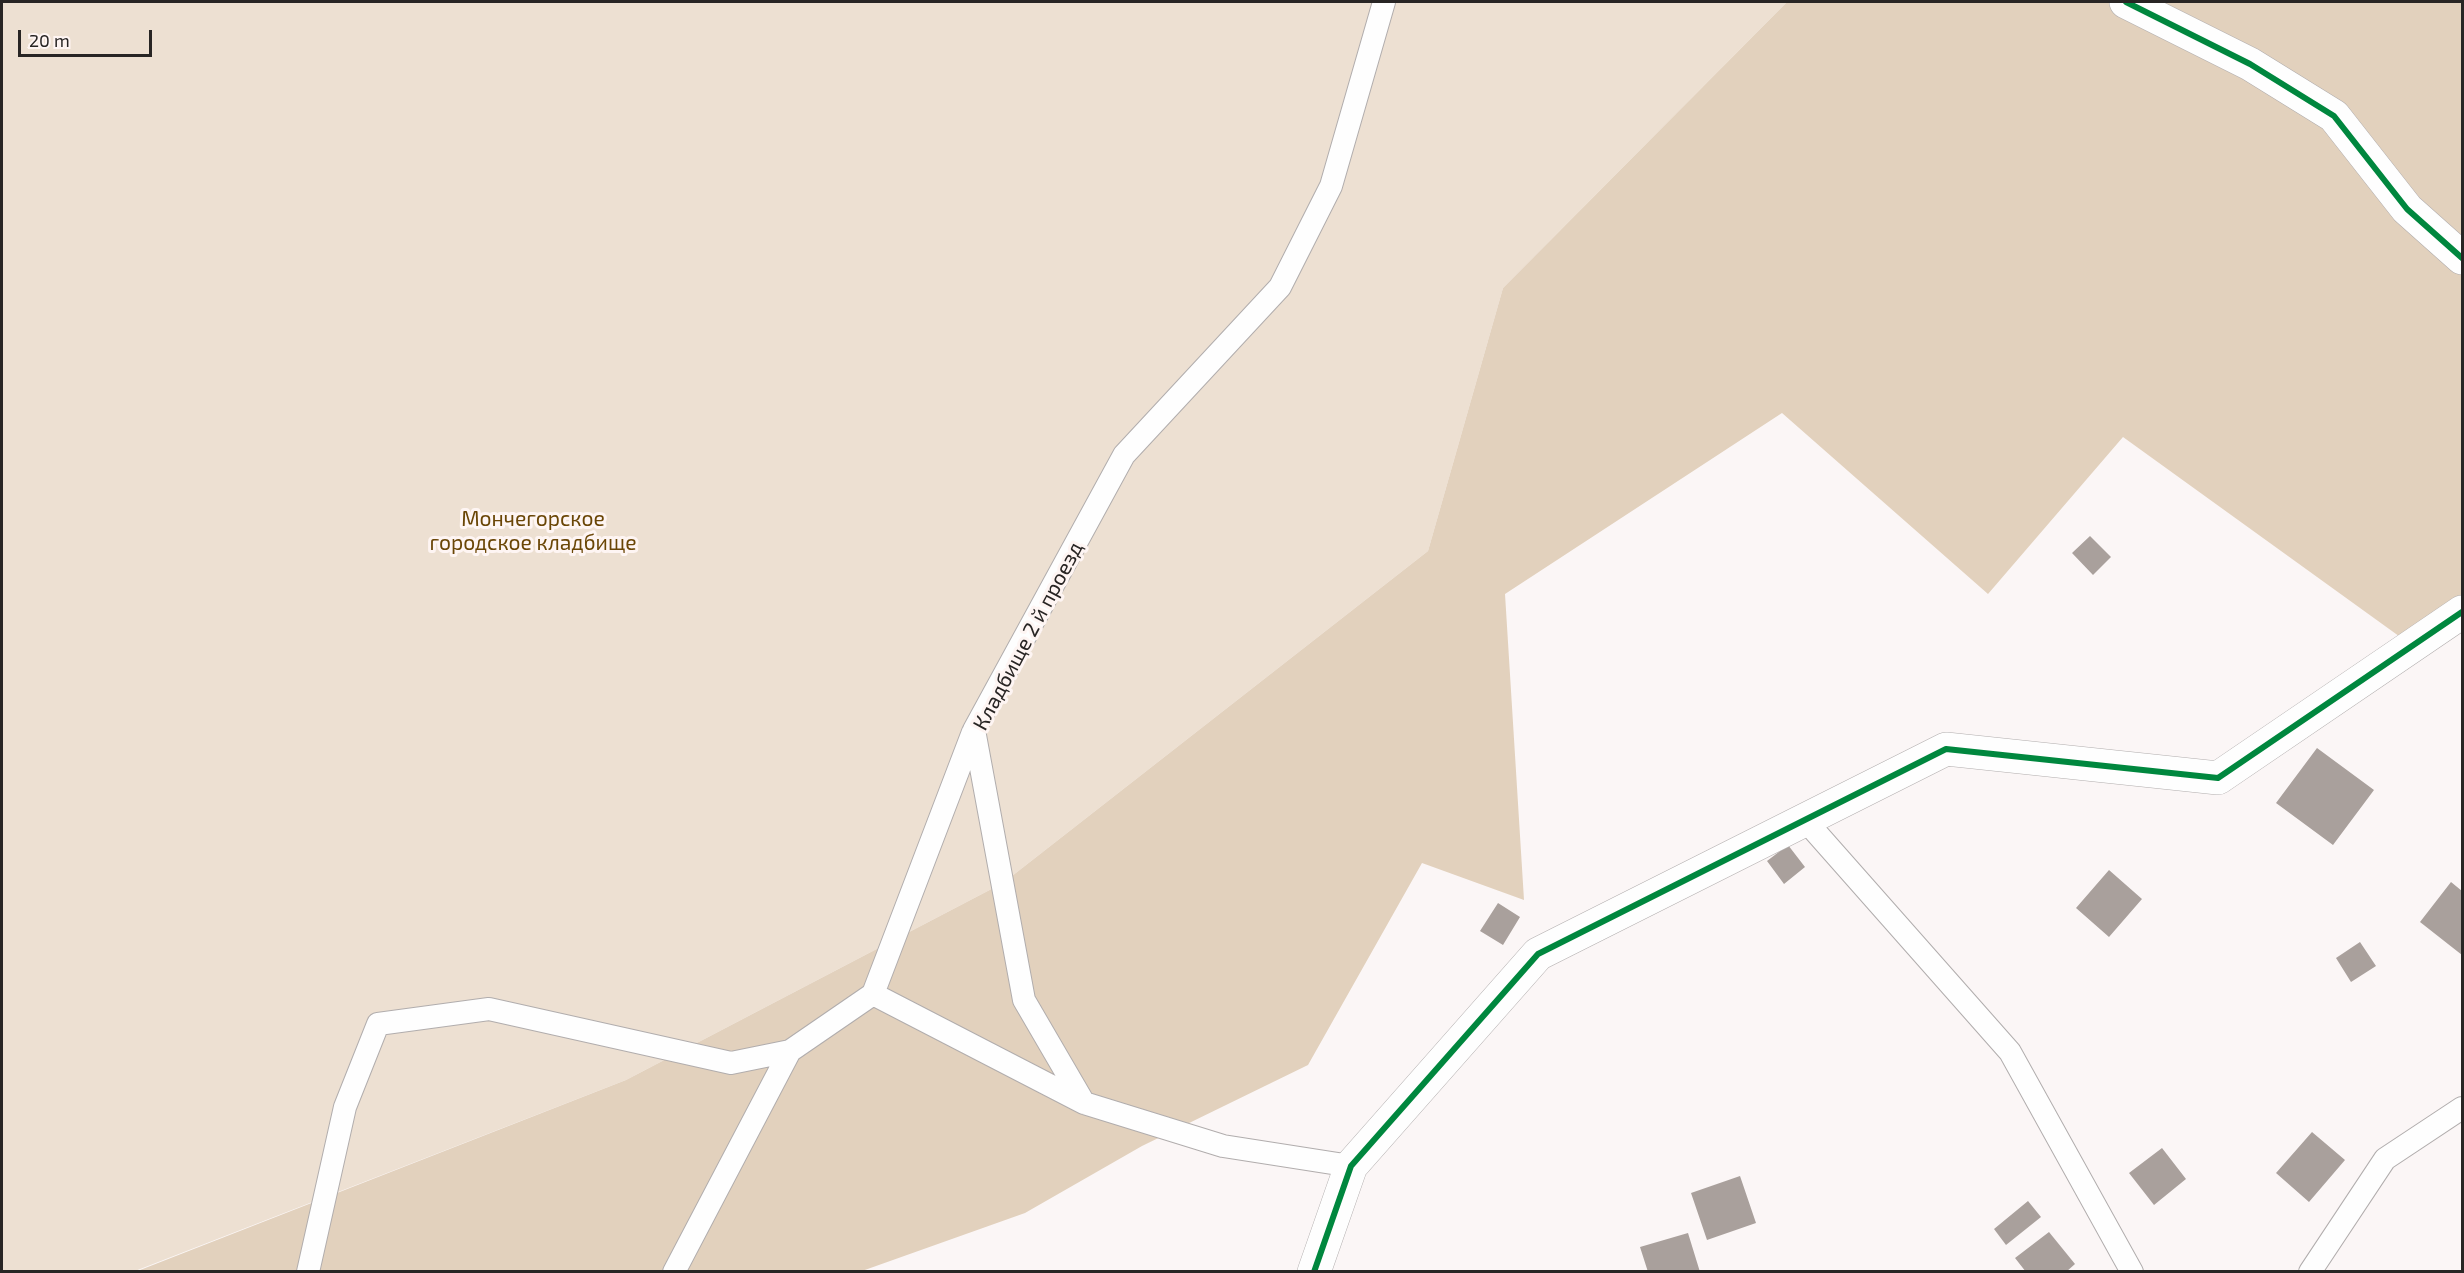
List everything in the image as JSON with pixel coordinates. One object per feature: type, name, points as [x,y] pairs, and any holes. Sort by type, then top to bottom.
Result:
[{"type":"street","points":[[2126,2],[2250,64],[2334,116],[2407,209],[2463,258]]},
{"type":"street","points":[[1314,1272],[1351,1166],[1538,954],[1946,749],[2218,778],[2463,612]]},
{"type":"lane","name":"Кладбище 2 й проезд","points":[[1084,1103],[1024,1000],[974,730],[1124,455],[1280,287],[1331,186],[1384,2]]},
{"type":"lane","points":[[308,1272],[345,1107],[378,1024],[489,1009],[730,1063],[790,1051],[873,994],[974,730]]},
{"type":"lane","points":[[1805,820],[2010,1052],[2132,1272]]},
{"type":"lane","points":[[873,994],[1084,1103],[1223,1146],[1351,1166]]},
{"type":"lane","points":[[674,1272],[790,1051]]},
{"type":"lane","points":[[2310,1272],[2385,1160],[2463,1108]]},
{"type":"green space","name":"Мончегорское городское кладбище","points":[[2,2],[1787,2],[1503,288],[1428,551],[1003,883],[626,1080],[135,1271],[2,1272]]},
{"type":"shaded area","points":[[1787,2],[2462,2],[2462,597],[2403,639],[2123,437],[1988,594],[1782,413],[1505,594],[1524,900],[1422,863],[1308,1065],[1142,1146],[1025,1213],[862,1271],[135,1272],[626,1080],[1003,883],[1428,551],[1503,288]]},
{"type":"building","points":[[2090,536],[2111,557],[2093,575],[2072,553]]},
{"type":"building","points":[[2317,748],[2374,790],[2333,845],[2276,803]]},
{"type":"building","points":[[1788,845],[1805,867],[1784,884],[1767,861]]},
{"type":"building","points":[[2109,870],[2142,899],[2109,937],[2076,908]]},
{"type":"building","points":[[2451,882],[2462,891],[2462,955],[2420,922]]},
{"type":"building","points":[[1498,903],[1520,917],[1503,945],[1480,931]]},
{"type":"building","points":[[2360,942],[2376,966],[2351,982],[2336,958]]},
{"type":"building","points":[[2312,1132],[2345,1160],[2309,1202],[2276,1173]]},
{"type":"building","points":[[2162,1148],[2186,1179],[2154,1205],[2129,1173]]},
{"type":"building","points":[[1740,1176],[1756,1223],[1707,1240],[1691,1193]]},
{"type":"building","points":[[2028,1201],[2041,1217],[2006,1245],[1994,1229]]},
{"type":"building","points":[[2049,1232],[2075,1264],[2066,1272],[2026,1272],[2015,1258]]},
{"type":"building","points":[[1688,1233],[1700,1272],[1648,1272],[1640,1247]]},
{"type":"cycle path","points":[[2126,2],[2250,64],[2334,116],[2407,209],[2462,258]]},
{"type":"cycle path","points":[[1314,1272],[1351,1166],[1538,954],[1946,749],[2218,778],[2462,612]]}]
